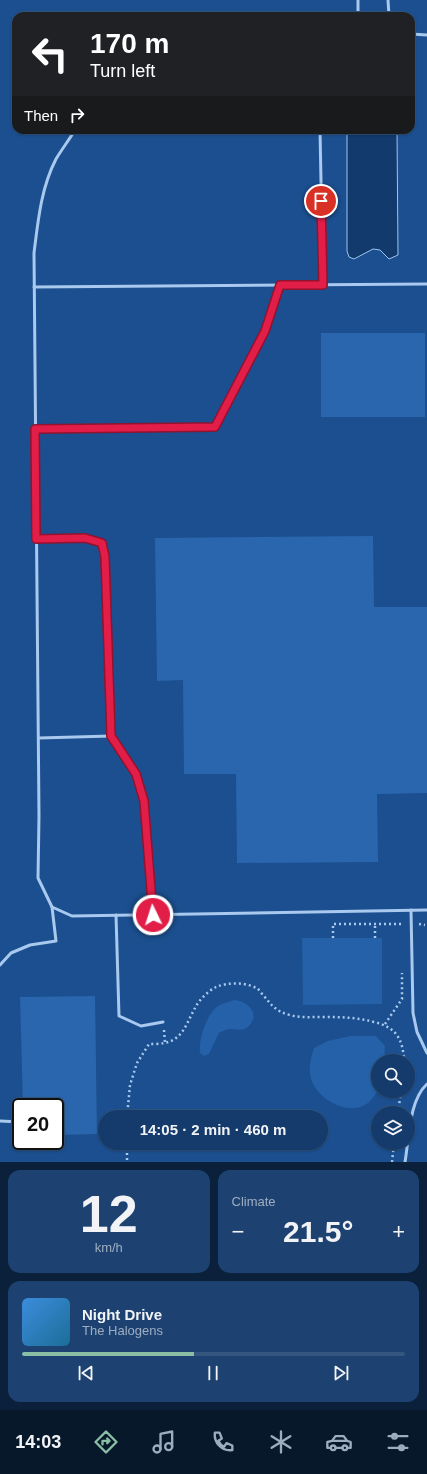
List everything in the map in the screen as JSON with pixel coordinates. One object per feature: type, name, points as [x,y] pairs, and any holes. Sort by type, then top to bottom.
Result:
[{"type":"lane","points":[[358,0],[358,12]]},
{"type":"lane","points":[[388,0],[389,12]]},
{"type":"lane","points":[[415,34],[427,35]]},
{"type":"lane","points":[[0,965],[11,953],[30,945],[56,941],[52,907],[38,878],[40,816],[34,253],[40,205],[48,179],[56,159],[72,134]]},
{"type":"lane","points":[[320,134],[323,285]]},
{"type":"lane","points":[[34,287],[427,284]]},
{"type":"lane","points":[[35,429],[215,427],[265,331],[280,285]]},
{"type":"lane","points":[[36,539],[85,538],[102,543],[105,557],[111,736],[136,774],[144,801],[153,915]]},
{"type":"lane","points":[[39,738],[111,736]]},
{"type":"lane","points":[[52,907],[72,916],[427,910]]},
{"type":"lane","points":[[411,910],[413,1013],[417,1032],[427,1053]]},
{"type":"lane","points":[[116,915],[119,1016],[141,1026],[163,1022]]},
{"type":"lane","points":[[405,1162],[413,1110],[423,1087],[427,1084]]},
{"type":"lane","points":[[0,1121],[12,1122]]},
{"type":"path","points":[[333,938],[333,924],[402,924],[402,931]]},
{"type":"path","points":[[374,938],[375,924]]},
{"type":"path","points":[[385,1024],[402,999],[402,969]]},
{"type":"path","points":[[128,1110],[130,1085],[137,1063],[149,1044],[165,1043],[179,1036],[188,1023],[195,1008],[204,996],[217,987],[230,984],[242,984],[258,990],[280,1013],[296,1017],[362,1018],[385,1024],[394,1031],[400,1040],[403,1054]]},
{"type":"path","points":[[163,1022],[165,1043]]},
{"type":"path","points":[[127,1150],[127,1162]]},
{"type":"path","points":[[392,1162],[393,1150]]},
{"type":"shaded area","points":[[347,134],[397,134],[398,255],[389,259],[380,250],[373,249],[354,259],[349,257],[347,251]]},
{"type":"shaded area","points":[[302,938],[382,938],[382,1004],[303,1005]]},
{"type":"shaded area","points":[[234,1000],[244,1003],[251,1008],[254,1017],[252,1021],[245,1029],[230,1029],[219,1033],[209,1054],[204,1056],[200,1053],[200,1041],[210,1014],[218,1006]]},
{"type":"shaded area","points":[[350,1036],[376,1036],[385,1046],[384,1054],[371,1054],[371,1098],[373,1098],[368,1103],[360,1107],[342,1107],[325,1098],[318,1091],[310,1075],[310,1061],[314,1048],[328,1041]]},
{"type":"building","points":[[321,333],[425,333],[425,417],[321,417]]},
{"type":"building","points":[[373,536],[374,607],[427,607],[427,793],[377,794],[378,862],[237,863],[236,774],[184,774],[183,680],[157,681],[155,538]]},
{"type":"building","points":[[95,996],[97,1134],[64,1135],[64,1098],[23,1098],[20,997]]},
{"type":"route","points":[[153,915],[144,801],[136,774],[111,736],[105,557],[102,543],[85,538],[36,539],[35,429],[215,427],[265,331],[280,285],[323,285],[321,201]]}]
